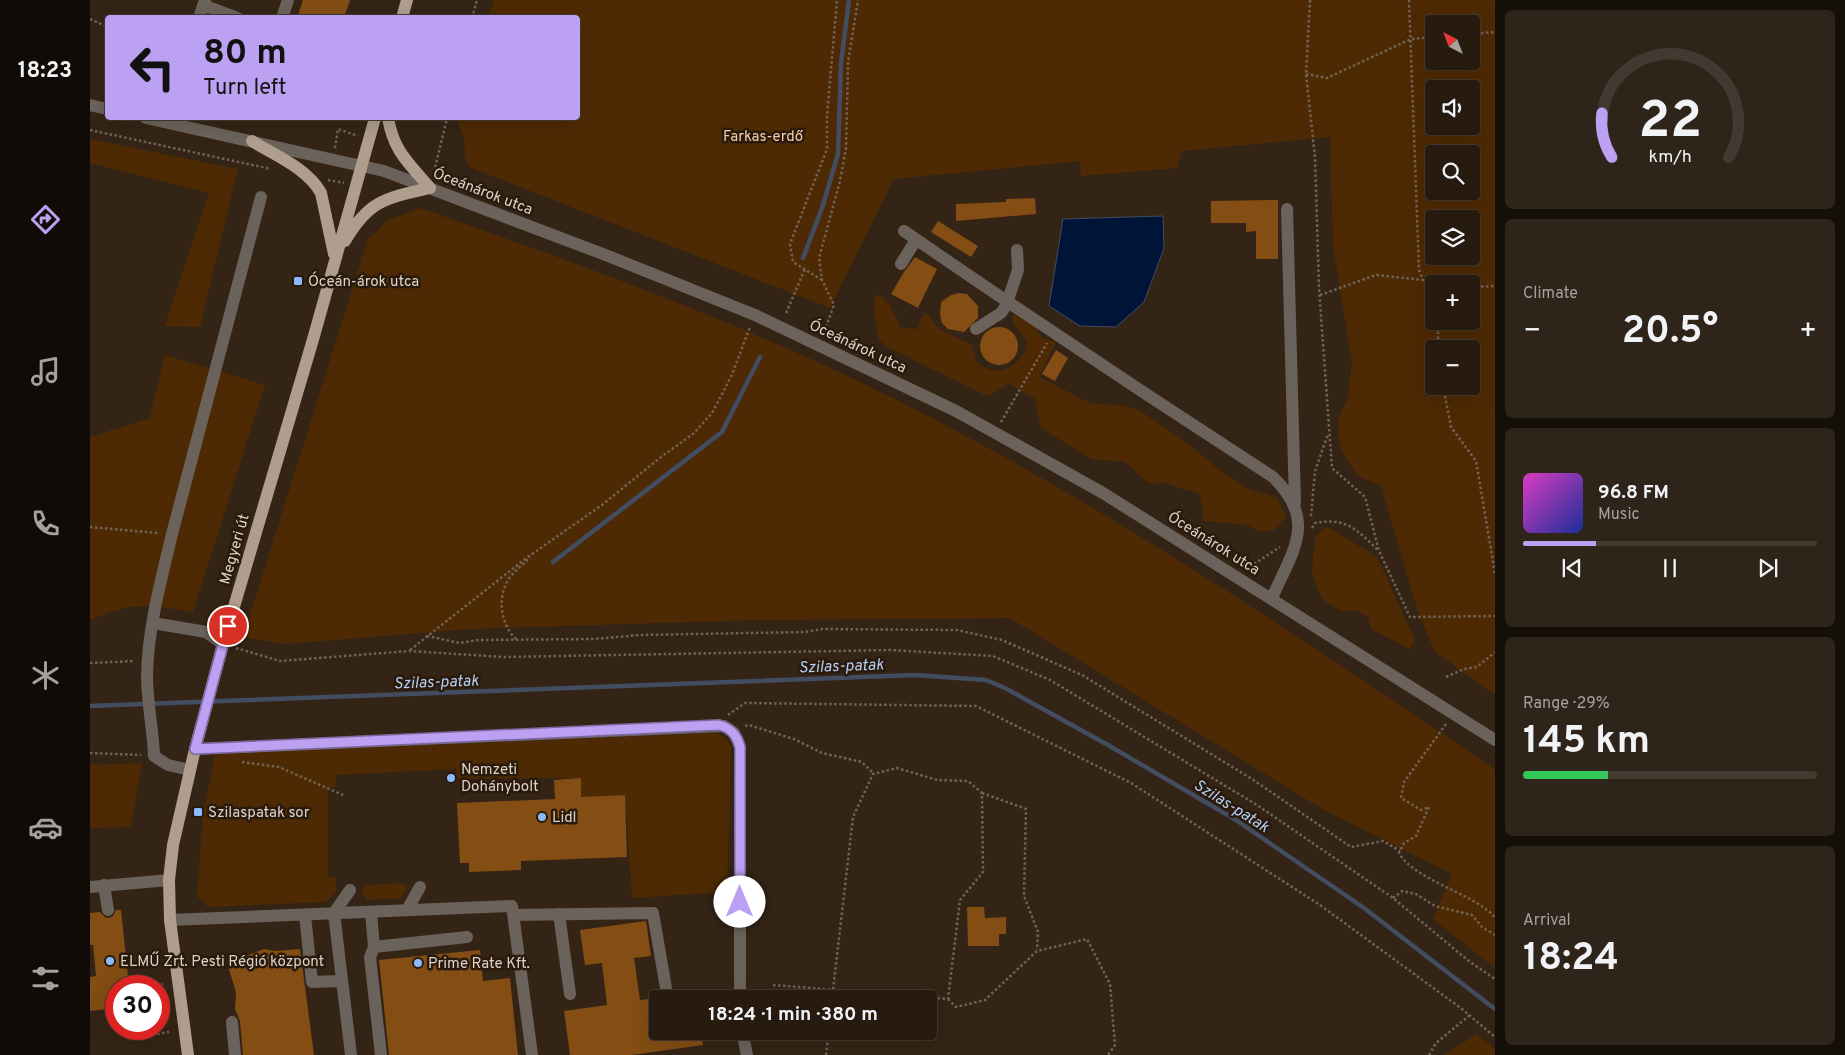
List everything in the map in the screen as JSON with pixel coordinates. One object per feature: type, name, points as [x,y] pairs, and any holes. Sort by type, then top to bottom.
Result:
[{"type":"main road","points":[[403,15],[407,0]]},
{"type":"main road","name":"Megyeri út","points":[[188,1055],[170,920],[169,880],[173,845],[195,749],[223,644],[374,120]]},
{"type":"main road","points":[[335,257],[354,224],[369,208],[382,201],[430,188],[398,151],[392,138],[388,120]]},
{"type":"main road","points":[[252,141],[309,176],[322,200],[335,257]]},
{"type":"street","points":[[283,15],[288,0]]},
{"type":"street","points":[[202,8],[227,15]]},
{"type":"street","points":[[90,105],[105,108]]},
{"type":"street","name":"Óceánárok utca","points":[[155,120],[361,165],[430,188],[755,315],[865,366],[995,432],[1103,493],[1272,598],[1452,715],[1494,739]]},
{"type":"street","points":[[190,770],[168,765],[154,756],[153,727],[147,675],[159,589],[172,534],[261,197]]},
{"type":"street","points":[[1272,598],[1298,535],[1299,522],[1295,504],[1287,209]]},
{"type":"street","points":[[904,231],[1273,477],[1286,490],[1295,504]]},
{"type":"street","points":[[901,264],[914,244],[920,242]]},
{"type":"street","points":[[976,329],[1001,313],[1009,301],[1018,270],[1017,250]]},
{"type":"street","points":[[154,623],[206,632],[223,644]]},
{"type":"street","points":[[195,749],[724,727],[738,739],[740,747],[740,990]]},
{"type":"street","points":[[90,887],[169,880]]},
{"type":"street","points":[[104,885],[108,910]]},
{"type":"street","points":[[407,910],[420,888]]},
{"type":"street","points":[[350,890],[334,913],[340,981],[350,1055]]},
{"type":"street","points":[[170,920],[512,906],[532,1055]]},
{"type":"street","points":[[371,912],[374,947],[370,957],[381,1055]]},
{"type":"street","points":[[513,915],[653,913],[666,988]]},
{"type":"street","points":[[559,914],[570,994]]},
{"type":"street","points":[[305,915],[312,982],[340,981]]},
{"type":"street","points":[[374,947],[467,937]]},
{"type":"street","points":[[232,1022],[235,1055]]},
{"type":"street","points":[[744,1040],[747,1055]]},
{"type":"path","points":[[473,15],[477,0]]},
{"type":"path","points":[[822,280],[793,262],[790,244],[827,150],[827,116],[836,0]]},
{"type":"path","points":[[826,327],[834,306],[822,280],[819,258],[840,181],[846,148],[848,62],[858,0]]},
{"type":"path","points":[[1310,0],[1306,74],[1315,157],[1320,295],[1328,433],[1332,468],[1365,498],[1379,551],[1410,617],[1495,616]]},
{"type":"path","points":[[1320,295],[1376,275],[1423,280],[1419,270],[1416,223],[1409,0]]},
{"type":"path","points":[[90,19],[105,26]]},
{"type":"path","points":[[1480,33],[1495,32]]},
{"type":"path","points":[[1306,74],[1327,78],[1410,39],[1425,38]]},
{"type":"path","points":[[430,188],[447,120]]},
{"type":"path","points":[[90,130],[276,170]]},
{"type":"path","points":[[786,313],[805,269]]},
{"type":"path","points":[[1480,286],[1495,286]]},
{"type":"path","points":[[409,651],[418,646],[427,636],[532,555],[602,505],[661,457],[693,434],[712,412],[731,377],[755,315]]},
{"type":"path","points":[[995,432],[1053,332]]},
{"type":"path","points":[[1445,395],[1452,426],[1476,461],[1495,573]]},
{"type":"path","points":[[1328,433],[1315,471],[1310,530],[1315,523],[1332,520],[1353,526],[1379,551]]},
{"type":"path","points":[[90,527],[172,534]]},
{"type":"path","points":[[1254,564],[1298,535]]},
{"type":"path","points":[[518,640],[508,631],[504,623],[502,596],[509,580],[532,555]]},
{"type":"path","points":[[427,636],[460,643],[478,640],[805,632],[822,629],[956,630],[1002,640],[1082,675],[1252,779],[1351,847],[1383,841],[1400,851],[1403,860],[1438,882],[1488,909],[1495,917]]},
{"type":"path","points":[[223,644],[280,661],[409,651],[504,657],[891,650],[993,656],[1050,680],[1249,800],[1393,898],[1470,962],[1495,979]]},
{"type":"path","points":[[1446,678],[1464,669],[1477,667],[1495,652]]},
{"type":"path","points":[[90,664],[149,662]]},
{"type":"path","points":[[873,774],[862,762],[822,753],[794,739],[749,725],[724,727],[725,717],[745,703],[976,706],[1131,783],[1320,905],[1470,1015],[1495,1036]]},
{"type":"path","points":[[1400,851],[1404,843],[1416,836],[1429,807],[1421,810],[1401,798],[1404,782],[1452,715]]},
{"type":"path","points":[[90,754],[139,755]]},
{"type":"path","points":[[233,760],[279,767],[345,796]]},
{"type":"path","points":[[873,774],[898,768],[937,780],[968,781],[982,793],[1026,809],[1024,896],[1038,932],[1036,951]]},
{"type":"path","points":[[773,985],[833,990],[853,817],[873,774]]},
{"type":"path","points":[[948,999],[960,900],[983,872],[982,793]]},
{"type":"path","points":[[1393,898],[1402,891],[1416,894],[1435,906],[1472,915],[1482,927],[1495,935]]},
{"type":"path","points":[[937,998],[948,999],[956,1008],[985,1000],[1036,951],[1087,939],[1110,984],[1116,1045],[1108,1055]]},
{"type":"path","points":[[1430,1055],[1436,1043],[1470,1015]]},
{"type":"path","points":[[826,1055],[828,1040]]},
{"type":"green space","name":"Farkas-erdő","points":[[494,0],[1495,0],[1495,695],[1435,652],[1417,609],[1381,486],[1358,476],[1341,450],[1337,420],[1347,401],[1352,362],[1333,247],[1330,137],[1182,151],[1177,168],[1081,176],[1079,161],[894,179],[830,308],[469,167],[465,155],[464,138],[458,125],[458,120],[580,120],[580,15],[489,15]]},
{"type":"green space","points":[[90,139],[238,169],[200,327],[165,326],[209,193],[90,163]]},
{"type":"green space","points":[[420,208],[531,247],[696,310],[804,356],[941,423],[1023,467],[1183,563],[1495,769],[1495,968],[1433,919],[1452,874],[1324,810],[1010,618],[756,620],[470,629],[285,644],[243,637],[368,239],[388,220]]},
{"type":"green space","points":[[880,295],[889,304],[901,328],[917,329],[923,315],[928,313],[939,329],[972,345],[976,360],[983,367],[991,370],[1008,368],[1015,364],[1025,350],[1027,341],[1014,325],[1012,316],[1018,314],[1033,323],[1042,338],[1056,342],[1039,377],[1092,404],[1120,405],[1139,410],[1182,439],[1226,475],[1247,488],[1277,498],[1286,517],[1274,530],[1259,531],[1247,525],[1204,521],[1200,494],[1162,482],[1154,485],[1146,481],[1125,462],[1092,459],[1041,428],[1035,399],[1009,384],[987,396],[885,346],[878,338],[874,309],[874,298]]},
{"type":"green space","points":[[165,355],[265,385],[193,612],[141,606],[118,610],[90,620],[90,437],[150,418]]},
{"type":"green space","points":[[1325,527],[1335,531],[1377,557],[1415,640],[1410,649],[1371,629],[1368,617],[1356,610],[1341,611],[1322,599],[1312,574],[1316,536]]},
{"type":"green space","points":[[718,733],[726,739],[731,747],[727,892],[632,898],[625,795],[581,797],[580,778],[457,779],[456,769],[336,775],[336,787],[328,788],[328,877],[336,878],[336,891],[326,902],[208,907],[197,896],[203,815],[215,754]]},
{"type":"green space","points":[[142,763],[131,827],[90,828],[90,765]]},
{"type":"green space","points":[[403,883],[407,888],[401,898],[367,900],[361,890],[366,885]]},
{"type":"green space","points":[[1477,1034],[1495,1049],[1495,1055],[1444,1055]]},
{"type":"water","points":[[1163,216],[1164,248],[1144,302],[1116,327],[1080,326],[1049,306],[1063,219]]},
{"type":"building","points":[[303,0],[350,0],[345,15],[298,15]]},
{"type":"building","points":[[1035,198],[1036,214],[956,221],[956,204],[1006,202],[1006,199]]},
{"type":"building","points":[[1278,200],[1278,259],[1256,259],[1256,231],[1246,232],[1246,223],[1211,223],[1211,201]]},
{"type":"building","points":[[938,221],[978,246],[971,257],[931,232]]},
{"type":"building","points":[[915,257],[937,269],[918,308],[891,294]]},
{"type":"building","points":[[967,294],[978,306],[978,318],[964,332],[948,329],[942,323],[940,315],[941,302],[951,295]]},
{"type":"building","points":[[999,327],[1013,332],[1018,346],[1013,360],[999,365],[985,360],[980,346],[985,332]]},
{"type":"building","points":[[1056,350],[1068,358],[1055,381],[1042,374]]},
{"type":"building","name":"Lidl","points":[[581,778],[581,797],[625,795],[627,857],[521,861],[521,870],[469,872],[469,863],[460,863],[457,803],[555,799],[554,780]]},
{"type":"building","points":[[967,907],[984,907],[985,918],[1006,917],[1006,934],[999,934],[999,946],[968,946]]},
{"type":"building","name":"ELMŰ Zrt. Pesti Régió központ","points":[[116,910],[121,910],[128,975],[105,975],[105,1009],[90,1011],[90,977],[96,976],[93,945],[90,945],[90,913],[100,912],[109,918],[113,916]]},
{"type":"building","points":[[646,921],[651,956],[634,958],[640,1000],[649,999],[649,1040],[702,1040],[703,1045],[632,1055],[570,1055],[564,1011],[607,1005],[602,963],[585,965],[580,930]]},
{"type":"building","points":[[264,949],[274,951],[300,949],[314,1055],[243,1055],[240,1021],[235,1009],[236,992],[228,966],[232,954],[243,957]]},
{"type":"building","points":[[480,950],[483,981],[510,978],[518,1055],[389,1055],[379,960]]},
{"type":"waterway","points":[[803,258],[822,208],[838,154],[841,63],[849,0]]},
{"type":"waterway","points":[[553,562],[722,432],[760,357]]},
{"type":"waterway","name":"Szilas-patak","points":[[90,706],[915,675],[986,680],[1005,688],[1108,745],[1236,820],[1364,908],[1495,1009]]},
{"type":"place","name":"Óceán-árok utca","points":[[298,281]]},
{"type":"place","name":"Nemzeti Dohánybolt","points":[[451,778]]},
{"type":"place","name":"Szilaspatak sor","points":[[198,812]]},
{"type":"place","name":"Lidl","points":[[542,817]]},
{"type":"place","name":"ELMŰ Zrt. Pesti Régió központ","points":[[110,961]]},
{"type":"place","name":"Prime Rate Kft.","points":[[418,963]]},
{"type":"route","points":[[228,626],[195,749],[719,725],[728,728],[738,739],[740,747],[740,902]]}]
